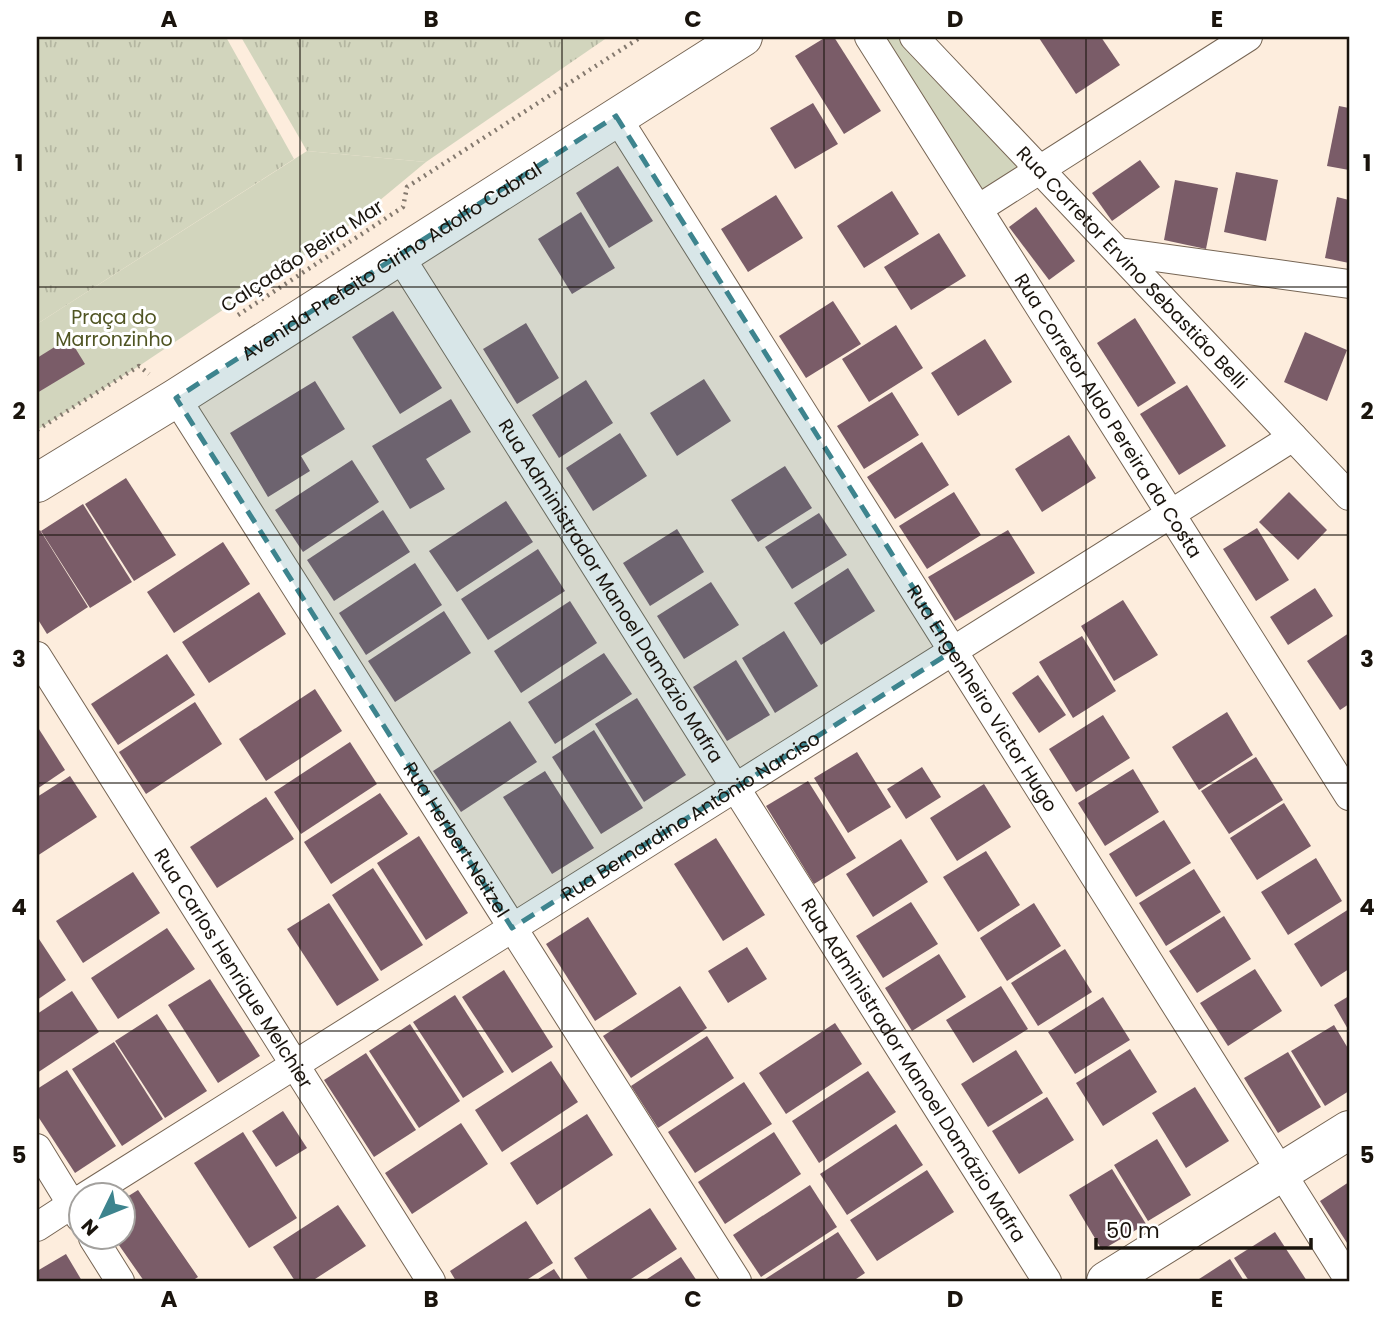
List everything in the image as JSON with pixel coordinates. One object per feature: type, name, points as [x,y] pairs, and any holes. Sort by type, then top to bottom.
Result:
[{"type":"main road","name":"Avenida Prefeito Cirino Adolfo Cabral","points":[[37,483],[167,383],[399,256],[743,37]]},
{"type":"main road","points":[[1106,1281],[1349,1129]]},
{"type":"street","name":"Rua Corretor Aldo Pereira da Costa","points":[[869,37],[1349,796]]},
{"type":"street","name":"Rua Corretor Ervino Sebastião Belli","points":[[914,37],[1349,496]]},
{"type":"street","points":[[978,209],[1248,37]]},
{"type":"street","name":"Rua Engenheiro Victor Hugo","points":[[616,116],[1349,1280]]},
{"type":"street","points":[[1119,252],[1349,284]]},
{"type":"street","name":"Rua Administrador Manoel Damázio Mafra","points":[[399,256],[1046,1281]]},
{"type":"street","name":"Rua Herbert Neitzel","points":[[167,383],[737,1281]]},
{"type":"street","name":"Rua Bernardino Antônio Narciso","points":[[114,1182],[295,1064],[1293,437]]},
{"type":"street","name":"Rua Carlos Henrique Melchier","points":[[37,656],[431,1281]]},
{"type":"street","points":[[37,1148],[66,1186]]},
{"type":"street","name":"Rua Bernardino Antônio Narciso","points":[[37,1227],[66,1211]]},
{"type":"street","points":[[102,1252],[120,1281]]},
{"type":"path","name":"Calçadão Beira Mar","points":[[236,317],[403,206],[407,187],[641,37]]},
{"type":"path","points":[[37,429],[139,366],[147,374],[167,383]]},
{"type":"highlighted area","points":[[616,116],[953,651],[512,928],[176,398]]},
{"type":"green space","points":[[37,37],[226,37],[294,159],[37,324]]},
{"type":"green space","points":[[241,37],[608,37],[426,162],[307,151]]},
{"type":"green space","points":[[881,37],[899,37],[1022,165],[981,192]]},
{"type":"green space","name":"Praça do Marronzinho","points":[[307,151],[426,162],[350,225],[139,366],[37,430],[37,324]]},
{"type":"building","points":[[826,37],[834,37],[881,111],[844,134],[795,56]]},
{"type":"building","points":[[1040,37],[1101,37],[1120,65],[1076,94]]},
{"type":"building","points":[[813,103],[838,144],[795,169],[770,128]]},
{"type":"building","points":[[1339,106],[1349,108],[1349,170],[1327,166]]},
{"type":"building","points":[[1140,160],[1160,187],[1112,221],[1092,193]]},
{"type":"building","points":[[618,166],[653,221],[609,248],[576,193]]},
{"type":"building","points":[[1236,172],[1278,180],[1266,241],[1224,232]]},
{"type":"building","points":[[1175,180],[1218,188],[1206,249],[1164,240]]},
{"type":"building","points":[[892,191],[919,234],[864,268],[837,226]]},
{"type":"building","points":[[776,195],[803,238],[748,272],[721,229]]},
{"type":"building","points":[[1337,197],[1349,200],[1349,263],[1325,258]]},
{"type":"building","points":[[1036,207],[1075,261],[1049,280],[1009,227]]},
{"type":"building","points":[[581,212],[615,268],[572,294],[538,239]]},
{"type":"building","points":[[939,233],[966,276],[911,310],[884,267]]},
{"type":"building","points":[[833,301],[861,344],[806,378],[779,336]]},
{"type":"building","points":[[393,311],[442,388],[400,414],[352,337]]},
{"type":"building","points":[[1135,318],[1176,383],[1138,407],[1097,343]]},
{"type":"building","points":[[526,323],[559,378],[517,404],[483,349]]},
{"type":"building","points":[[896,325],[923,368],[869,402],[842,359]]},
{"type":"building","points":[[1305,332],[1347,350],[1327,401],[1284,382]]},
{"type":"building","points":[[69,338],[85,364],[37,393],[37,358]]},
{"type":"building","points":[[985,339],[1012,382],[958,416],[931,373]]},
{"type":"building","points":[[704,379],[731,421],[677,456],[650,413]]},
{"type":"building","points":[[586,380],[613,423],[559,458],[532,415]]},
{"type":"building","points":[[315,381],[345,429],[301,456],[310,471],[268,497],[230,433]]},
{"type":"building","points":[[1187,385],[1226,446],[1179,475],[1140,414]]},
{"type":"building","points":[[892,392],[919,435],[864,469],[837,426]]},
{"type":"building","points":[[451,399],[471,432],[426,459],[445,489],[410,509],[372,446]]},
{"type":"building","points":[[620,433],[647,476],[593,511],[566,468]]},
{"type":"building","points":[[1069,435],[1096,478],[1042,512],[1015,469]]},
{"type":"building","points":[[922,442],[949,485],[895,519],[867,477]]},
{"type":"building","points":[[352,460],[379,502],[303,552],[275,510]]},
{"type":"building","points":[[785,466],[812,508],[758,542],[731,500]]},
{"type":"building","points":[[126,478],[176,555],[134,581],[85,504]]},
{"type":"building","points":[[954,492],[981,535],[927,569],[899,526]]},
{"type":"building","points":[[1289,492],[1327,530],[1298,560],[1259,522]]},
{"type":"building","points":[[506,501],[533,542],[457,592],[429,551]]},
{"type":"building","points":[[83,504],[132,582],[90,608],[41,531]]},
{"type":"building","points":[[383,510],[410,552],[334,601],[307,560]]},
{"type":"building","points":[[819,513],[847,555],[792,589],[765,547]]},
{"type":"building","points":[[1257,528],[1289,580],[1256,601],[1223,549]]},
{"type":"building","points":[[677,529],[704,572],[650,606],[623,563]]},
{"type":"building","points":[[40,530],[88,607],[47,634],[37,618],[37,532]]},
{"type":"building","points":[[1008,530],[1035,573],[955,621],[928,577]]},
{"type":"building","points":[[223,542],[250,584],[174,633],[147,592]]},
{"type":"building","points":[[538,549],[565,591],[488,640],[461,599]]},
{"type":"building","points":[[415,563],[442,605],[366,655],[339,613]]},
{"type":"building","points":[[848,568],[875,611],[821,645],[794,603]]},
{"type":"building","points":[[711,582],[739,625],[684,659],[657,616]]},
{"type":"building","points":[[1315,588],[1333,616],[1288,645],[1270,617]]},
{"type":"building","points":[[259,592],[286,634],[209,683],[182,642]]},
{"type":"building","points":[[1123,600],[1158,655],[1114,681],[1081,626]]},
{"type":"building","points":[[570,601],[597,643],[521,693],[494,651]]},
{"type":"building","points":[[444,611],[471,653],[395,702],[368,661]]},
{"type":"building","points":[[784,631],[818,686],[775,713],[742,658]]},
{"type":"building","points":[[1349,633],[1349,704],[1340,710],[1307,661]]},
{"type":"building","points":[[1082,636],[1116,691],[1073,718],[1039,662]]},
{"type":"building","points":[[604,653],[632,694],[555,744],[528,702]]},
{"type":"building","points":[[167,654],[195,695],[118,745],[91,704]]},
{"type":"building","points":[[736,660],[770,715],[727,741],[693,687]]},
{"type":"building","points":[[1038,675],[1066,715],[1039,733],[1012,693]]},
{"type":"building","points":[[315,689],[342,731],[266,781],[239,739]]},
{"type":"building","points":[[637,698],[686,775],[644,802],[595,724]]},
{"type":"building","points":[[195,702],[222,744],[146,794],[119,752]]},
{"type":"building","points":[[1227,712],[1253,755],[1199,790],[1172,747]]},
{"type":"building","points":[[1103,715],[1130,758],[1076,792],[1049,749]]},
{"type":"building","points":[[510,721],[537,762],[461,812],[433,771]]},
{"type":"building","points":[[37,726],[65,770],[37,789]]},
{"type":"building","points":[[594,730],[643,808],[601,834],[552,757]]},
{"type":"building","points":[[350,742],[377,784],[301,834],[274,792]]},
{"type":"building","points":[[857,752],[891,807],[848,833],[814,778]]},
{"type":"building","points":[[1256,757],[1283,800],[1229,834],[1201,791]]},
{"type":"building","points":[[922,767],[941,797],[906,819],[887,789]]},
{"type":"building","points":[[1133,769],[1159,812],[1105,846],[1078,803]]},
{"type":"building","points":[[545,771],[594,848],[552,874],[503,797]]},
{"type":"building","points":[[70,776],[97,817],[37,856],[37,797]]},
{"type":"building","points":[[808,781],[856,858],[814,884],[766,806]]},
{"type":"building","points":[[984,784],[1011,827],[957,861],[930,818]]},
{"type":"building","points":[[380,793],[408,834],[331,884],[304,842]]},
{"type":"building","points":[[266,797],[294,839],[217,888],[190,847]]},
{"type":"building","points":[[1284,803],[1311,846],[1257,880],[1230,838]]},
{"type":"building","points":[[1164,820],[1191,863],[1136,897],[1109,854]]},
{"type":"building","points":[[419,836],[468,913],[426,940],[377,863]]},
{"type":"building","points":[[716,838],[765,915],[723,941],[674,864]]},
{"type":"building","points":[[901,839],[928,882],[873,917],[846,874]]},
{"type":"building","points":[[986,851],[1020,905],[978,932],[943,877]]},
{"type":"building","points":[[1316,858],[1342,901],[1288,935],[1261,892]]},
{"type":"building","points":[[373,868],[423,945],[381,971],[332,895]]},
{"type":"building","points":[[1194,869],[1221,912],[1166,946],[1139,903]]},
{"type":"building","points":[[133,872],[160,913],[83,963],[56,921]]},
{"type":"building","points":[[911,902],[938,944],[883,978],[856,936]]},
{"type":"building","points":[[329,903],[379,980],[337,1006],[287,929]]},
{"type":"building","points":[[1034,903],[1061,946],[1007,981],[980,938]]},
{"type":"building","points":[[1349,909],[1349,969],[1321,987],[1294,944]]},
{"type":"building","points":[[1224,916],[1251,959],[1197,993],[1169,951]]},
{"type":"building","points":[[588,917],[637,994],[595,1021],[546,944]]},
{"type":"building","points":[[167,928],[195,969],[118,1019],[91,978]]},
{"type":"building","points":[[39,939],[66,980],[37,1000],[37,940]]},
{"type":"building","points":[[747,947],[767,979],[728,1003],[708,971]]},
{"type":"building","points":[[1065,949],[1092,992],[1038,1026],[1011,983]]},
{"type":"building","points":[[939,954],[966,997],[912,1031],[885,988]]},
{"type":"building","points":[[1255,969],[1282,1011],[1228,1046],[1200,1003]]},
{"type":"building","points":[[504,970],[553,1047],[512,1073],[462,997]]},
{"type":"building","points":[[210,979],[260,1056],[218,1083],[168,1005]]},
{"type":"building","points":[[680,986],[707,1028],[631,1078],[603,1036]]},
{"type":"building","points":[[1001,986],[1028,1029],[973,1063],[946,1020]]},
{"type":"building","points":[[72,991],[99,1032],[37,1073],[37,1014]]},
{"type":"building","points":[[455,995],[504,1072],[463,1098],[413,1022]]},
{"type":"building","points":[[1349,996],[1349,1031],[1334,1005]]},
{"type":"building","points":[[1103,997],[1130,1040],[1075,1074],[1048,1032]]},
{"type":"building","points":[[157,1014],[207,1091],[165,1118],[115,1041]]},
{"type":"building","points":[[835,1023],[862,1064],[786,1114],[759,1073]]},
{"type":"building","points":[[410,1024],[460,1101],[419,1128],[369,1051]]},
{"type":"building","points":[[1334,1025],[1349,1050],[1349,1091],[1325,1106],[1291,1051]]},
{"type":"building","points":[[707,1036],[734,1078],[658,1128],[631,1086]]},
{"type":"building","points":[[114,1042],[163,1119],[122,1146],[72,1069]]},
{"type":"building","points":[[1130,1049],[1157,1092],[1103,1126],[1076,1083]]},
{"type":"building","points":[[1016,1050],[1043,1093],[988,1127],[961,1084]]},
{"type":"building","points":[[1288,1052],[1321,1107],[1278,1133],[1244,1078]]},
{"type":"building","points":[[366,1053],[416,1130],[374,1157],[324,1080]]},
{"type":"building","points":[[551,1061],[578,1102],[502,1152],[475,1110]]},
{"type":"building","points":[[67,1070],[116,1146],[75,1173],[37,1115],[37,1089]]},
{"type":"building","points":[[868,1071],[896,1112],[819,1163],[792,1121]]},
{"type":"building","points":[[744,1082],[772,1124],[695,1173],[668,1132]]},
{"type":"building","points":[[1195,1087],[1229,1141],[1186,1168],[1152,1113]]},
{"type":"building","points":[[1047,1097],[1074,1140],[1019,1174],[992,1131]]},
{"type":"building","points":[[283,1111],[307,1148],[276,1167],[252,1131]]},
{"type":"building","points":[[587,1114],[613,1155],[537,1205],[510,1163]]},
{"type":"building","points":[[461,1123],[488,1164],[412,1214],[385,1173]]},
{"type":"building","points":[[896,1124],[923,1165],[847,1215],[820,1174]]},
{"type":"building","points":[[243,1132],[297,1218],[249,1248],[194,1163]]},
{"type":"building","points":[[774,1132],[801,1174],[725,1224],[698,1182]]},
{"type":"building","points":[[1157,1139],[1191,1195],[1148,1221],[1114,1165]]},
{"type":"building","points":[[1112,1169],[1146,1224],[1102,1250],[1069,1195]]},
{"type":"building","points":[[927,1170],[954,1212],[877,1261],[850,1220]]},
{"type":"building","points":[[1349,1182],[1349,1246],[1320,1201]]},
{"type":"building","points":[[810,1185],[837,1227],[761,1277],[733,1235]]},
{"type":"building","points":[[138,1190],[198,1277],[192,1281],[144,1281],[124,1252],[136,1252]]},
{"type":"building","points":[[338,1205],[366,1246],[312,1281],[295,1281],[273,1247]]},
{"type":"building","points":[[650,1208],[677,1249],[628,1281],[589,1281],[574,1258]]},
{"type":"building","points":[[526,1221],[553,1263],[525,1281],[456,1281],[450,1271]]},
{"type":"building","points":[[838,1232],[865,1273],[853,1281],[762,1281]]},
{"type":"building","points":[[1275,1232],[1307,1281],[1249,1281],[1234,1258]]},
{"type":"building","points":[[66,1254],[82,1281],[37,1281],[37,1271]]},
{"type":"building","points":[[681,1257],[697,1281],[644,1281]]},
{"type":"building","points":[[1230,1259],[1244,1281],[1196,1281]]},
{"type":"building","points":[[554,1269],[562,1281],[535,1281]]}]
